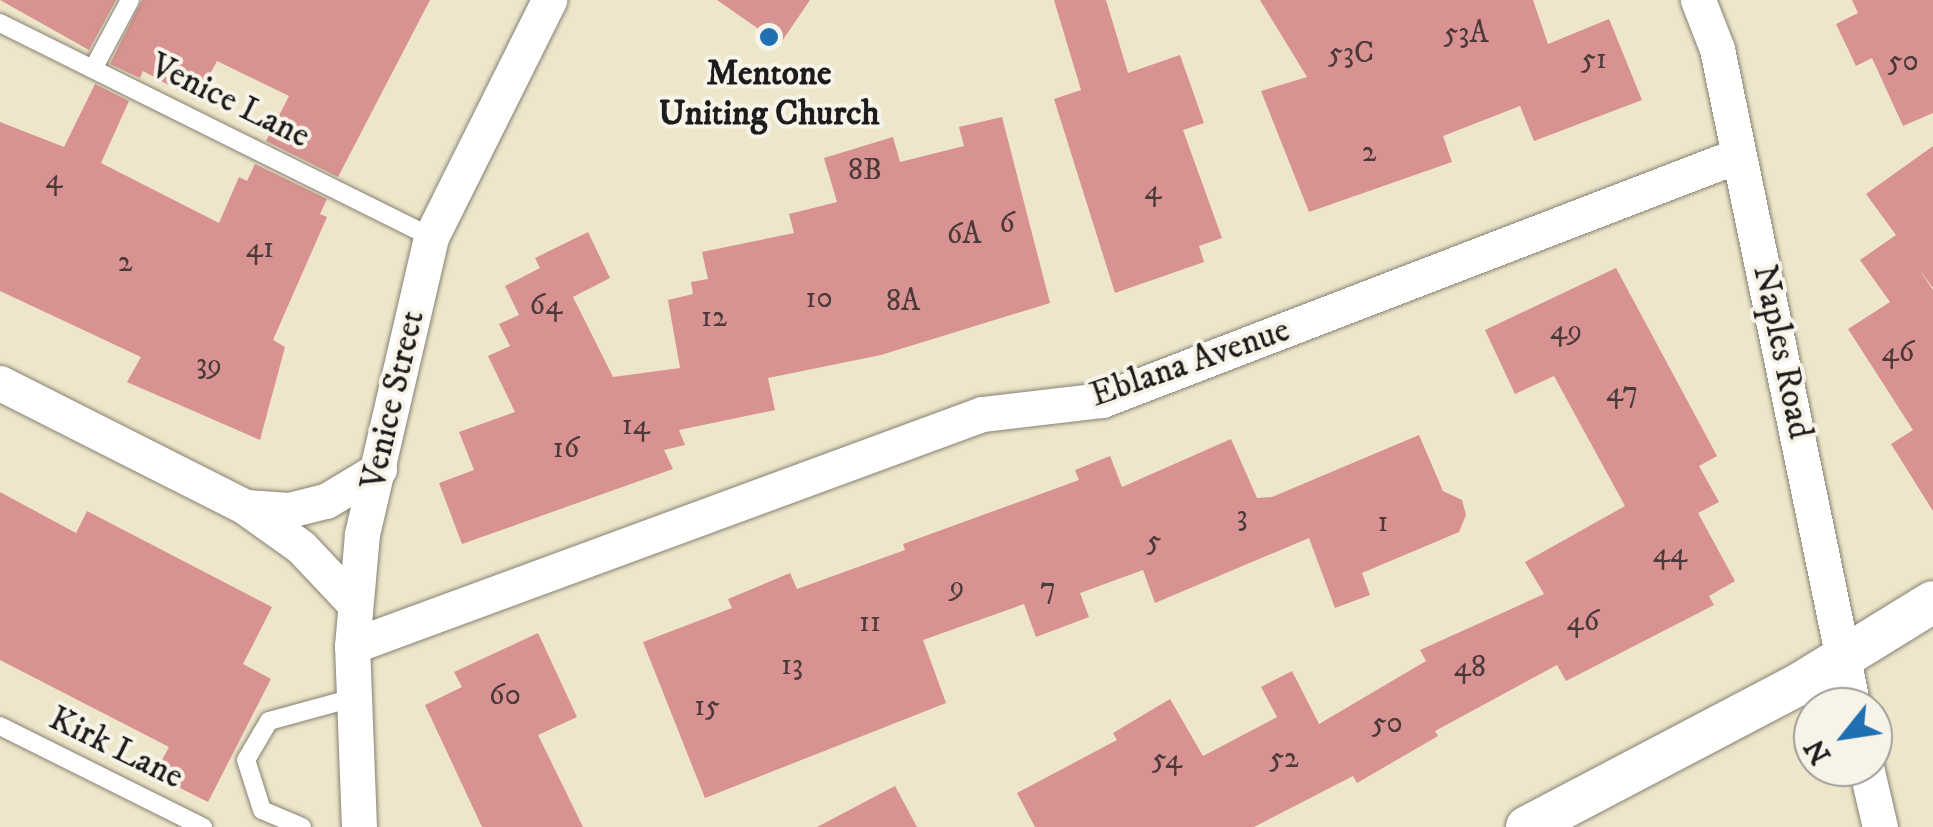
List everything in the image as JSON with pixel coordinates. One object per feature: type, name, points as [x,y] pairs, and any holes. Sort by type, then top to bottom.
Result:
[{"type":"street","name":"Venice Street","points":[[358,827],[354,602],[430,237],[548,0]]},
{"type":"street","name":"Naples Road","points":[[1698,0],[1718,49],[1849,687]]},
{"type":"street","name":"Eblana Avenue","points":[[352,646],[982,414],[1102,400],[1738,156]]},
{"type":"street","points":[[0,383],[245,506],[286,534],[354,602]]},
{"type":"street","points":[[245,506],[289,510],[326,500],[379,468]]},
{"type":"street","points":[[1527,827],[1843,660],[1933,602]]},
{"type":"street","points":[[1871,787],[1880,827]]},
{"type":"lane","points":[[93,70],[130,0]]},
{"type":"lane","name":"Venice Lane","points":[[0,23],[430,237]]},
{"type":"lane","points":[[302,827],[262,810],[246,760],[269,722],[353,698]]},
{"type":"lane","name":"Kirk Lane","points":[[0,726],[203,827]]},
{"type":"building","points":[[0,0],[116,0],[89,50]]},
{"type":"building","points":[[142,0],[430,0],[338,177],[266,141],[289,96],[217,61],[196,100],[143,71],[140,78],[110,64]]},
{"type":"building","name":"Mentone Uniting Church","points":[[717,0],[810,0],[780,44]]},
{"type":"building","points":[[1054,0],[1106,0],[1128,73],[1180,55],[1204,123],[1183,130],[1222,238],[1199,246],[1204,262],[1115,293],[1054,99],[1081,90]]},
{"type":"building","points":[[1260,0],[1533,0],[1548,44],[1609,19],[1642,100],[1534,141],[1520,106],[1443,136],[1452,162],[1309,212],[1261,91],[1307,77]]},
{"type":"building","points":[[1852,0],[1933,0],[1933,113],[1903,126],[1872,58],[1856,66],[1836,24],[1858,13]]},
{"type":"building","points":[[95,84],[129,101],[101,163],[219,223],[239,177],[247,181],[255,164],[327,199],[320,214],[327,217],[273,340],[285,347],[260,440],[127,382],[141,357],[0,291],[0,122],[64,147]]},
{"type":"building","points":[[1002,117],[1050,303],[881,355],[768,378],[775,410],[679,430],[685,445],[664,450],[673,469],[462,544],[439,483],[474,470],[459,432],[515,412],[488,356],[510,346],[499,324],[519,315],[505,286],[540,268],[535,258],[588,232],[610,278],[573,297],[613,377],[680,368],[668,300],[693,294],[691,282],[708,279],[702,252],[794,233],[789,214],[837,202],[824,158],[893,137],[900,162],[964,146],[959,127]]},
{"type":"building","points":[[1933,146],[1933,288],[1918,268],[1933,290],[1933,511],[1891,444],[1913,430],[1848,329],[1890,302],[1860,260],[1896,235],[1866,194]]},
{"type":"building","points":[[1616,268],[1717,456],[1699,466],[1719,502],[1698,513],[1735,581],[1709,596],[1714,605],[1566,681],[1557,665],[1435,731],[1438,736],[1357,783],[1353,776],[1254,827],[1035,827],[1017,793],[1117,740],[1113,733],[1170,699],[1203,756],[1277,717],[1261,687],[1292,671],[1319,724],[1426,661],[1420,650],[1544,594],[1525,562],[1625,506],[1554,376],[1515,394],[1485,330]]},
{"type":"building","points":[[1419,435],[1443,491],[1462,500],[1466,515],[1459,532],[1362,573],[1370,595],[1335,608],[1309,538],[1155,603],[1143,570],[1080,593],[1089,617],[1036,637],[1024,604],[923,640],[946,703],[705,798],[643,642],[732,608],[728,599],[790,573],[797,589],[905,550],[903,544],[1079,480],[1075,470],[1110,456],[1122,487],[1231,439],[1257,498],[1272,497]]},
{"type":"building","points":[[0,492],[76,533],[87,511],[272,607],[243,664],[271,679],[208,802],[154,775],[169,747],[0,660]]},
{"type":"building","points":[[538,633],[577,717],[538,735],[583,827],[482,827],[425,705],[462,687],[454,672]]},
{"type":"building","points":[[895,786],[917,827],[817,827]]},
{"type":"place","name":"Mentone Uniting Church","points":[[769,37]]}]
